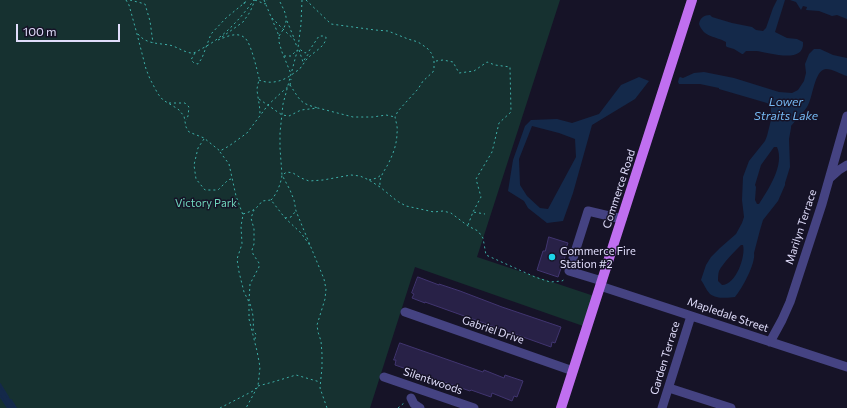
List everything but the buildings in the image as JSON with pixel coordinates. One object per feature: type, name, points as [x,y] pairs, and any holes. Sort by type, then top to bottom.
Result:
[{"type":"main road","name":"Commerce Road","points":[[561,408],[692,0]]},
{"type":"street","name":"Marilyn Terrace","points":[[770,342],[790,302],[830,179],[847,116]]},
{"type":"street","points":[[838,147],[847,151]]},
{"type":"street","points":[[830,179],[839,170],[847,165]]},
{"type":"street","points":[[574,272],[568,271],[588,211],[622,219]]},
{"type":"street","name":"Mapledale Street","points":[[574,272],[601,284],[691,316],[847,367]]},
{"type":"street","name":"Gabriel Drive","points":[[405,312],[573,371]]},
{"type":"street","name":"Garden Terrace","points":[[662,408],[691,316]]},
{"type":"street","name":"Silentwoods","points":[[384,377],[474,408]]},
{"type":"street","points":[[669,388],[731,408]]},
{"type":"street","points":[[411,398],[414,404],[420,408]]},
{"type":"path","points":[[126,0],[150,79],[163,100],[180,112],[186,121]]},
{"type":"path","points":[[130,0],[145,4],[150,21],[153,43]]},
{"type":"path","points":[[243,4],[245,0]]},
{"type":"path","points":[[195,53],[192,60],[194,63],[198,64],[202,58],[211,34],[226,18],[248,0]]},
{"type":"path","points":[[137,34],[144,40],[153,43],[170,45],[190,54],[195,53],[243,22],[255,0]]},
{"type":"path","points":[[255,0],[265,4]]},
{"type":"path","points":[[217,40],[235,24],[255,0]]},
{"type":"path","points":[[264,0],[272,18],[291,75],[290,86],[300,101],[306,105],[353,117],[373,117],[386,115],[395,117]]},
{"type":"path","points":[[265,4],[267,0]]},
{"type":"path","points":[[279,0],[285,10],[287,20],[303,63]]},
{"type":"path","points":[[243,214],[254,210],[262,201],[271,200],[275,196],[281,180],[280,134],[283,104],[298,48],[302,0]]},
{"type":"path","points":[[306,0],[331,24],[388,31],[418,42],[427,48],[432,54],[434,61],[433,72],[423,81],[418,89],[398,111],[395,117],[398,132],[391,159],[379,181],[380,187]]},
{"type":"path","points":[[252,3],[259,1]]},
{"type":"path","points":[[272,18],[294,39]]},
{"type":"path","points":[[278,36],[284,29],[287,20]]},
{"type":"path","points":[[217,40],[231,35],[240,35],[245,38],[252,51],[259,80],[257,88],[260,116]]},
{"type":"path","points":[[259,80],[275,82],[286,79],[301,68],[303,63],[309,51],[319,36],[326,37],[326,41],[303,63]]},
{"type":"path","points":[[298,48],[305,53],[309,51]]},
{"type":"path","points":[[284,56],[291,56],[298,48]]},
{"type":"path","points":[[434,61],[443,60],[452,62],[459,73],[474,71],[488,62],[495,65],[510,67],[511,112],[499,123],[492,152],[476,179],[481,197],[468,226]]},
{"type":"path","points":[[292,70],[296,72]]},
{"type":"path","points":[[220,151],[247,133],[268,105],[290,86]]},
{"type":"path","points":[[259,99],[282,115],[289,116],[301,110],[318,108]]},
{"type":"path","points":[[169,103],[185,103],[189,107],[186,121],[186,127],[189,132],[204,138],[220,151],[229,164],[236,196],[243,214],[242,244],[237,259],[244,292],[252,308],[254,326],[253,331],[256,334],[254,340]]},
{"type":"path","points":[[204,138],[198,148],[194,165],[196,179],[205,190],[218,190],[228,180],[232,179]]},
{"type":"path","points":[[282,175],[287,172],[293,173],[309,181],[351,175],[360,176],[380,187],[397,201],[406,206],[434,212],[443,211],[451,213],[468,226],[478,231],[483,238],[486,255],[535,277],[550,282],[562,281],[574,272]]},
{"type":"path","points":[[282,175],[290,190],[296,211],[324,279],[326,290],[325,299],[317,325],[321,341],[322,354],[320,388],[327,408]]},
{"type":"path","points":[[369,180],[377,178],[381,175]]},
{"type":"path","points":[[271,200],[285,218],[301,233],[312,249]]},
{"type":"path","points":[[246,408],[258,386],[260,367],[249,319],[250,284],[260,267],[253,254],[254,230],[251,218],[254,210]]},
{"type":"path","points":[[285,218],[291,217],[296,211]]},
{"type":"path","points":[[473,212],[485,214]]},
{"type":"path","points":[[220,408],[254,391],[258,386],[296,375],[320,382]]},
{"type":"green space","name":"Victory Park","points":[[0,0],[560,0],[477,257],[597,297],[586,327],[415,267],[370,408],[0,408]]},
{"type":"water","points":[[777,0],[785,0],[775,32],[787,38],[797,39],[803,42],[802,49],[798,53],[785,56],[756,51],[746,51],[742,54],[727,47],[726,42],[704,32],[699,24],[703,17],[710,15],[712,17],[763,31],[766,28]]},
{"type":"water","points":[[790,0],[847,0],[847,19],[837,15],[832,16],[819,11],[806,10],[807,7],[803,6],[801,10],[796,2]]},
{"type":"water","name":"Lower Straits Lake","points":[[814,49],[820,49],[833,55],[847,58],[847,76],[826,69],[819,74],[816,79],[807,107],[791,126],[789,139],[790,167],[785,185],[778,201],[763,220],[754,253],[753,263],[748,276],[735,297],[715,297],[710,294],[701,280],[706,265],[711,257],[736,234],[742,223],[744,217],[742,200],[743,177],[749,161],[765,141],[767,136],[771,120],[771,107],[767,103],[719,88],[700,84],[679,84],[679,78],[683,78],[694,73],[704,72],[734,78],[779,92],[792,93],[798,90],[804,81],[806,73],[805,64],[809,54]],"holes":[[[774,147],[777,147],[779,154],[777,169],[767,192],[759,204],[757,204],[755,200],[755,185],[761,165]],[[741,245],[743,245],[744,250],[739,269],[732,280],[727,284],[722,285],[718,281],[719,271]]]},
{"type":"water","points":[[639,77],[649,81],[635,99],[592,125],[573,193],[563,221],[547,223],[528,208],[524,201],[508,191],[513,160],[525,126],[531,120],[557,119],[572,123],[599,114],[621,85]],"holes":[[[532,126],[575,139],[576,157],[548,209],[540,208],[527,196],[520,185],[519,159]]]},
{"type":"water","points":[[0,384],[16,408],[8,408],[0,396]]},
{"type":"waterway","points":[[0,384],[8,397]]},
{"type":"waterway","points":[[0,396],[8,408]]},
{"type":"waterway","points":[[11,400],[16,408]]},
{"type":"place","name":"Commerce Fire Station #2","points":[[552,257]]}]
